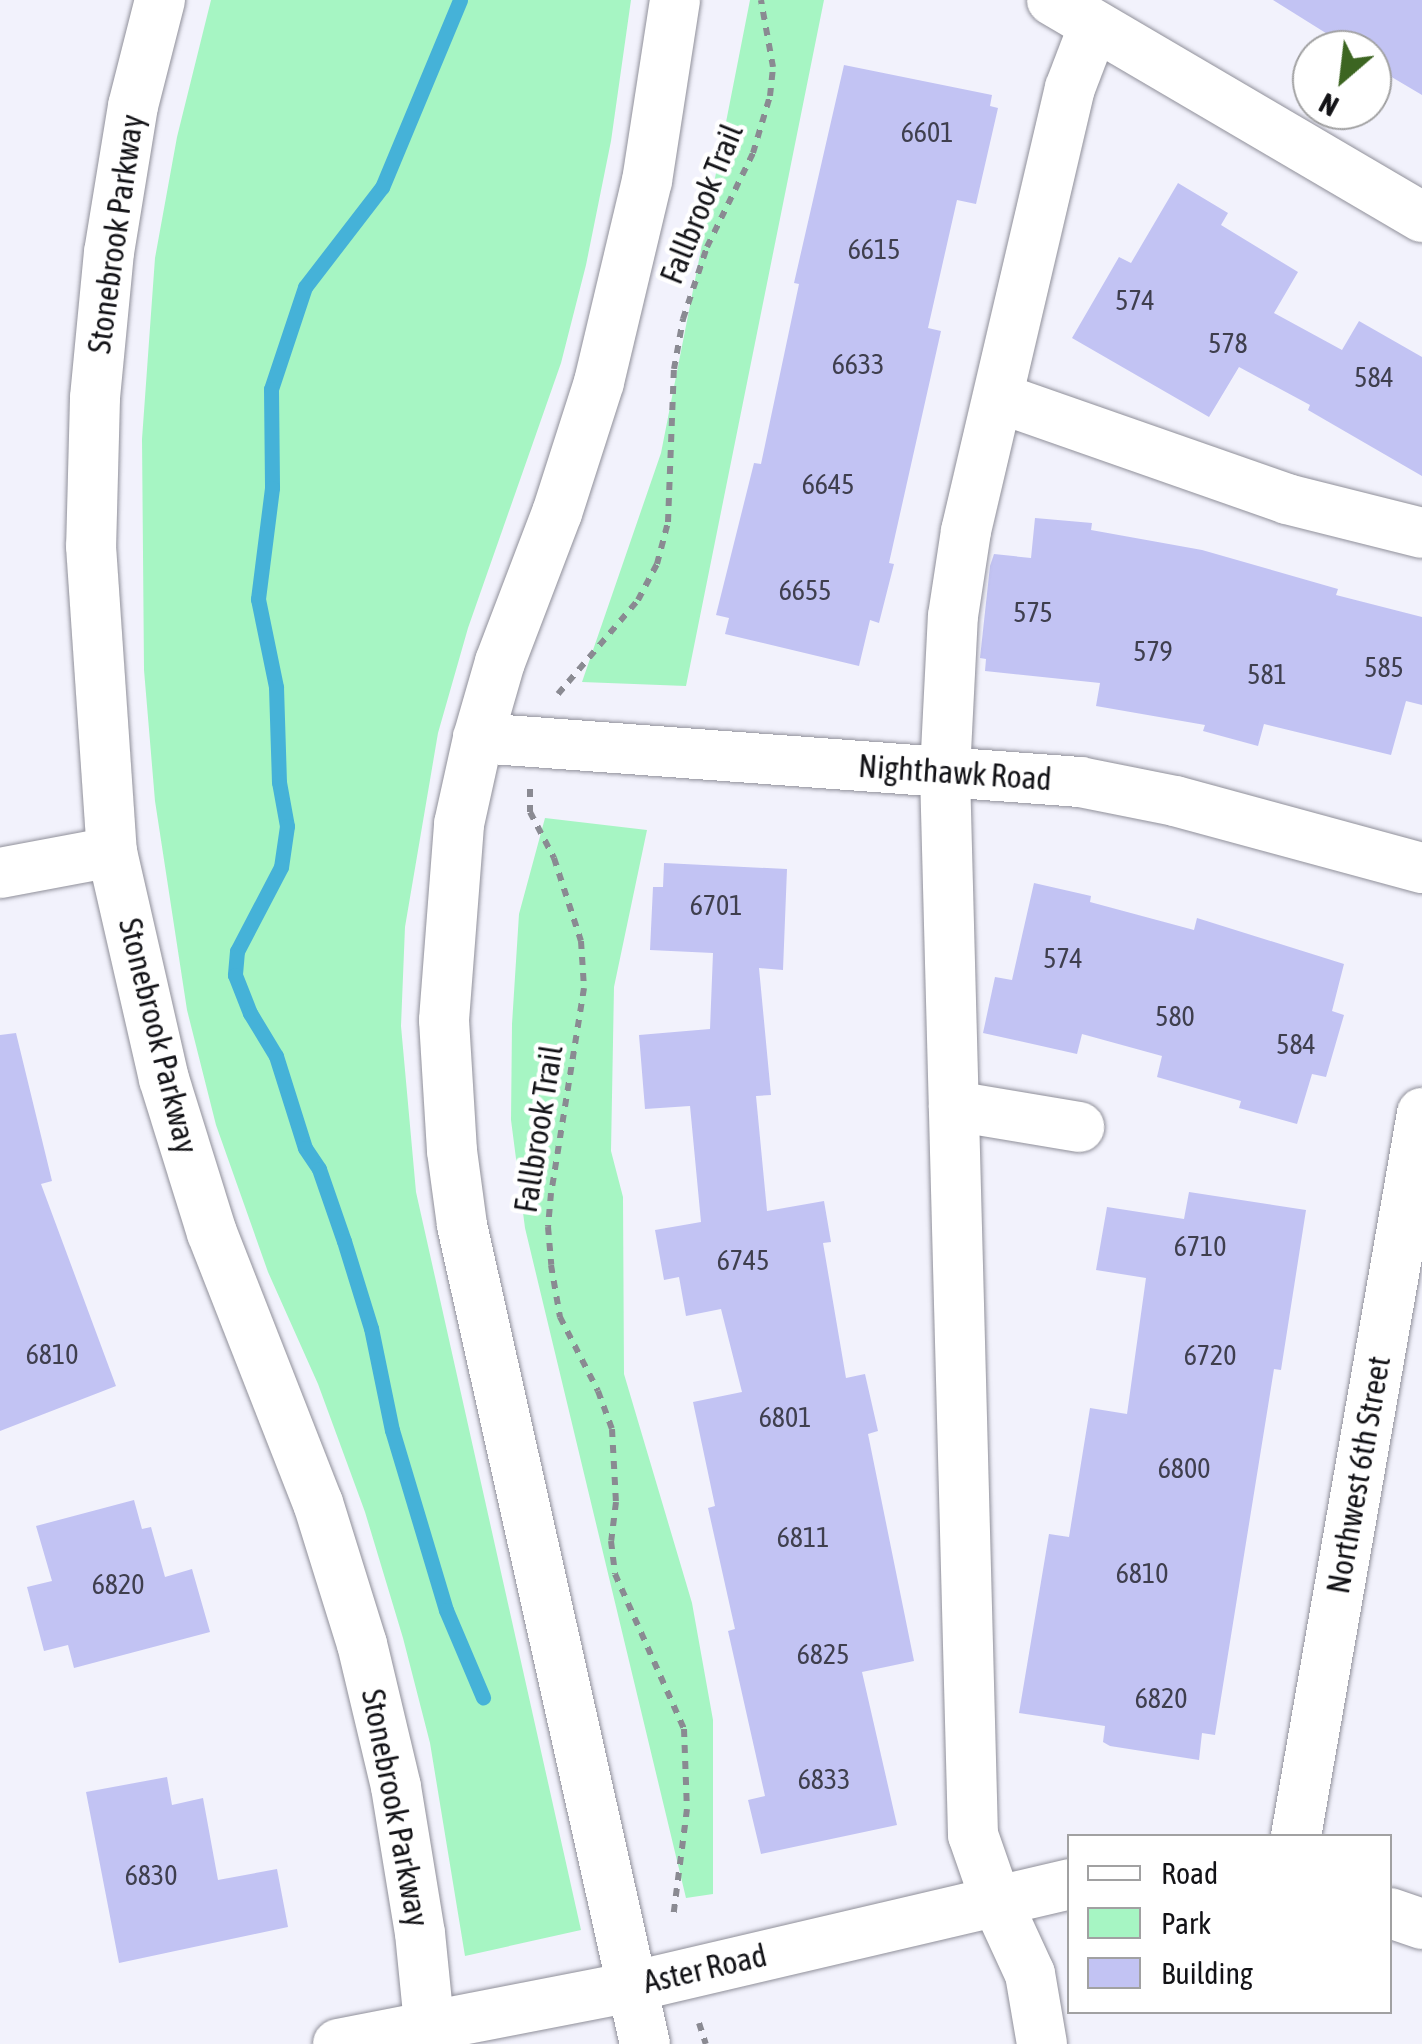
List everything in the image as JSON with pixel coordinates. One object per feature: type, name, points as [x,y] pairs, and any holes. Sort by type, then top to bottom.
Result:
[{"type":"street","name":"Stonebrook Parkway","points":[[160,0],[133,106],[109,252],[95,398],[91,546],[112,852],[164,1080],[212,1233],[318,1504],[362,1644],[396,1787],[431,2034]]},
{"type":"street","points":[[646,2044],[462,1224],[452,1151],[444,1020],[459,824],[478,738],[500,662],[557,513],[599,382],[648,180],[675,0]]},
{"type":"street","points":[[1042,2044],[1030,1974],[995,1898],[973,1835],[945,772],[953,616],[966,531],[1070,88],[1073,12],[1422,217]]},
{"type":"street","points":[[999,398],[1268,494],[1422,533]]},
{"type":"street","name":"Nighthawk Road","points":[[478,738],[1080,782],[1175,801],[1422,868]]},
{"type":"street","points":[[0,872],[112,852]]},
{"type":"street","points":[[954,1106],[1079,1127]]},
{"type":"street","name":"Northwest 6th Street","points":[[1296,1834],[1422,1114]]},
{"type":"street","name":"Aster Road","points":[[338,2044],[431,2034],[995,1898],[1067,1885]]},
{"type":"street","points":[[1392,1914],[1422,1924]]},
{"type":"path","name":"Fallbrook Trail","points":[[559,694],[638,600],[657,564],[668,522],[674,369],[684,319],[707,247],[754,153],[770,96],[773,67],[762,0]]},
{"type":"path","name":"Fallbrook Trail","points":[[530,812],[554,858],[569,901],[581,941],[584,988],[552,1192],[548,1227],[551,1265],[560,1317],[598,1391],[612,1429],[615,1574],[684,1729],[688,1810],[672,1915]]},
{"type":"green space","points":[[211,0],[631,0],[611,141],[586,265],[561,363],[468,628],[438,733],[405,927],[401,1026],[416,1192],[581,1930],[465,1956],[430,1743],[403,1638],[365,1512],[318,1384],[268,1272],[216,1125],[187,1010],[155,801],[144,670],[142,439],[155,258],[177,137]]},
{"type":"green space","points":[[750,0],[824,0],[686,686],[582,682],[661,453]]},
{"type":"green space","points":[[545,818],[647,830],[614,987],[611,1151],[623,1197],[624,1374],[692,1603],[713,1720],[713,1894],[686,1898],[525,1228],[511,1120],[512,1024],[519,914]]},
{"type":"building","points":[[1273,0],[1422,0],[1422,95],[1392,77],[1392,30],[1321,30]]},
{"type":"building","points":[[844,65],[992,95],[990,106],[998,108],[976,204],[957,200],[928,328],[941,331],[889,563],[894,564],[879,623],[870,620],[859,666],[725,634],[729,618],[716,615],[754,463],[761,464],[799,284],[794,283]]},
{"type":"building","points":[[1178,183],[1228,213],[1221,225],[1298,272],[1274,313],[1342,350],[1359,321],[1422,357],[1422,476],[1308,410],[1310,405],[1239,367],[1209,417],[1072,338],[1119,257],[1131,263]]},
{"type":"building","points":[[1035,518],[1092,523],[1091,530],[1202,550],[1338,589],[1336,595],[1422,617],[1422,705],[1406,701],[1391,755],[1264,724],[1258,746],[1203,731],[1205,725],[1096,706],[1100,683],[985,671],[986,659],[980,658],[990,566],[994,554],[1031,558]]},
{"type":"building","points":[[664,863],[787,869],[783,970],[759,968],[771,1095],[756,1096],[767,1211],[824,1201],[831,1242],[823,1243],[846,1378],[865,1374],[878,1431],[868,1434],[914,1661],[862,1672],[897,1825],[761,1854],[748,1800],[765,1796],[728,1631],[735,1629],[708,1508],[715,1506],[693,1402],[742,1392],[721,1309],[686,1316],[679,1277],[664,1280],[655,1230],[701,1222],[690,1106],[645,1109],[639,1035],[710,1029],[713,953],[650,950],[653,887],[663,887]]},
{"type":"building","points":[[1034,883],[1091,896],[1090,902],[1194,930],[1197,918],[1344,964],[1332,1011],[1344,1015],[1326,1077],[1312,1074],[1297,1124],[1239,1108],[1241,1101],[1157,1077],[1162,1056],[1082,1034],[1077,1054],[983,1033],[995,977],[1012,980]]},
{"type":"building","points":[[16,1033],[52,1181],[41,1184],[116,1386],[0,1431],[0,1035]]},
{"type":"building","points":[[1189,1192],[1306,1210],[1281,1370],[1274,1369],[1215,1735],[1202,1733],[1199,1760],[1110,1746],[1103,1742],[1105,1726],[1019,1713],[1049,1534],[1069,1537],[1090,1408],[1127,1414],[1146,1278],[1096,1270],[1107,1207],[1184,1219]]},
{"type":"building","points":[[134,1500],[142,1529],[151,1527],[165,1577],[192,1569],[210,1632],[74,1668],[68,1645],[44,1651],[27,1587],[52,1581],[36,1526]]},
{"type":"building","points":[[167,1777],[172,1805],[203,1798],[218,1880],[277,1869],[288,1927],[119,1963],[86,1792]]},
{"type":"waterway","points":[[460,0],[382,187],[305,287],[271,389],[272,488],[258,599],[276,687],[279,782],[287,826],[281,867],[237,951],[235,975],[250,1013],[276,1056],[305,1148],[319,1169],[344,1241],[371,1328],[392,1430],[446,1610],[483,1697]]}]
